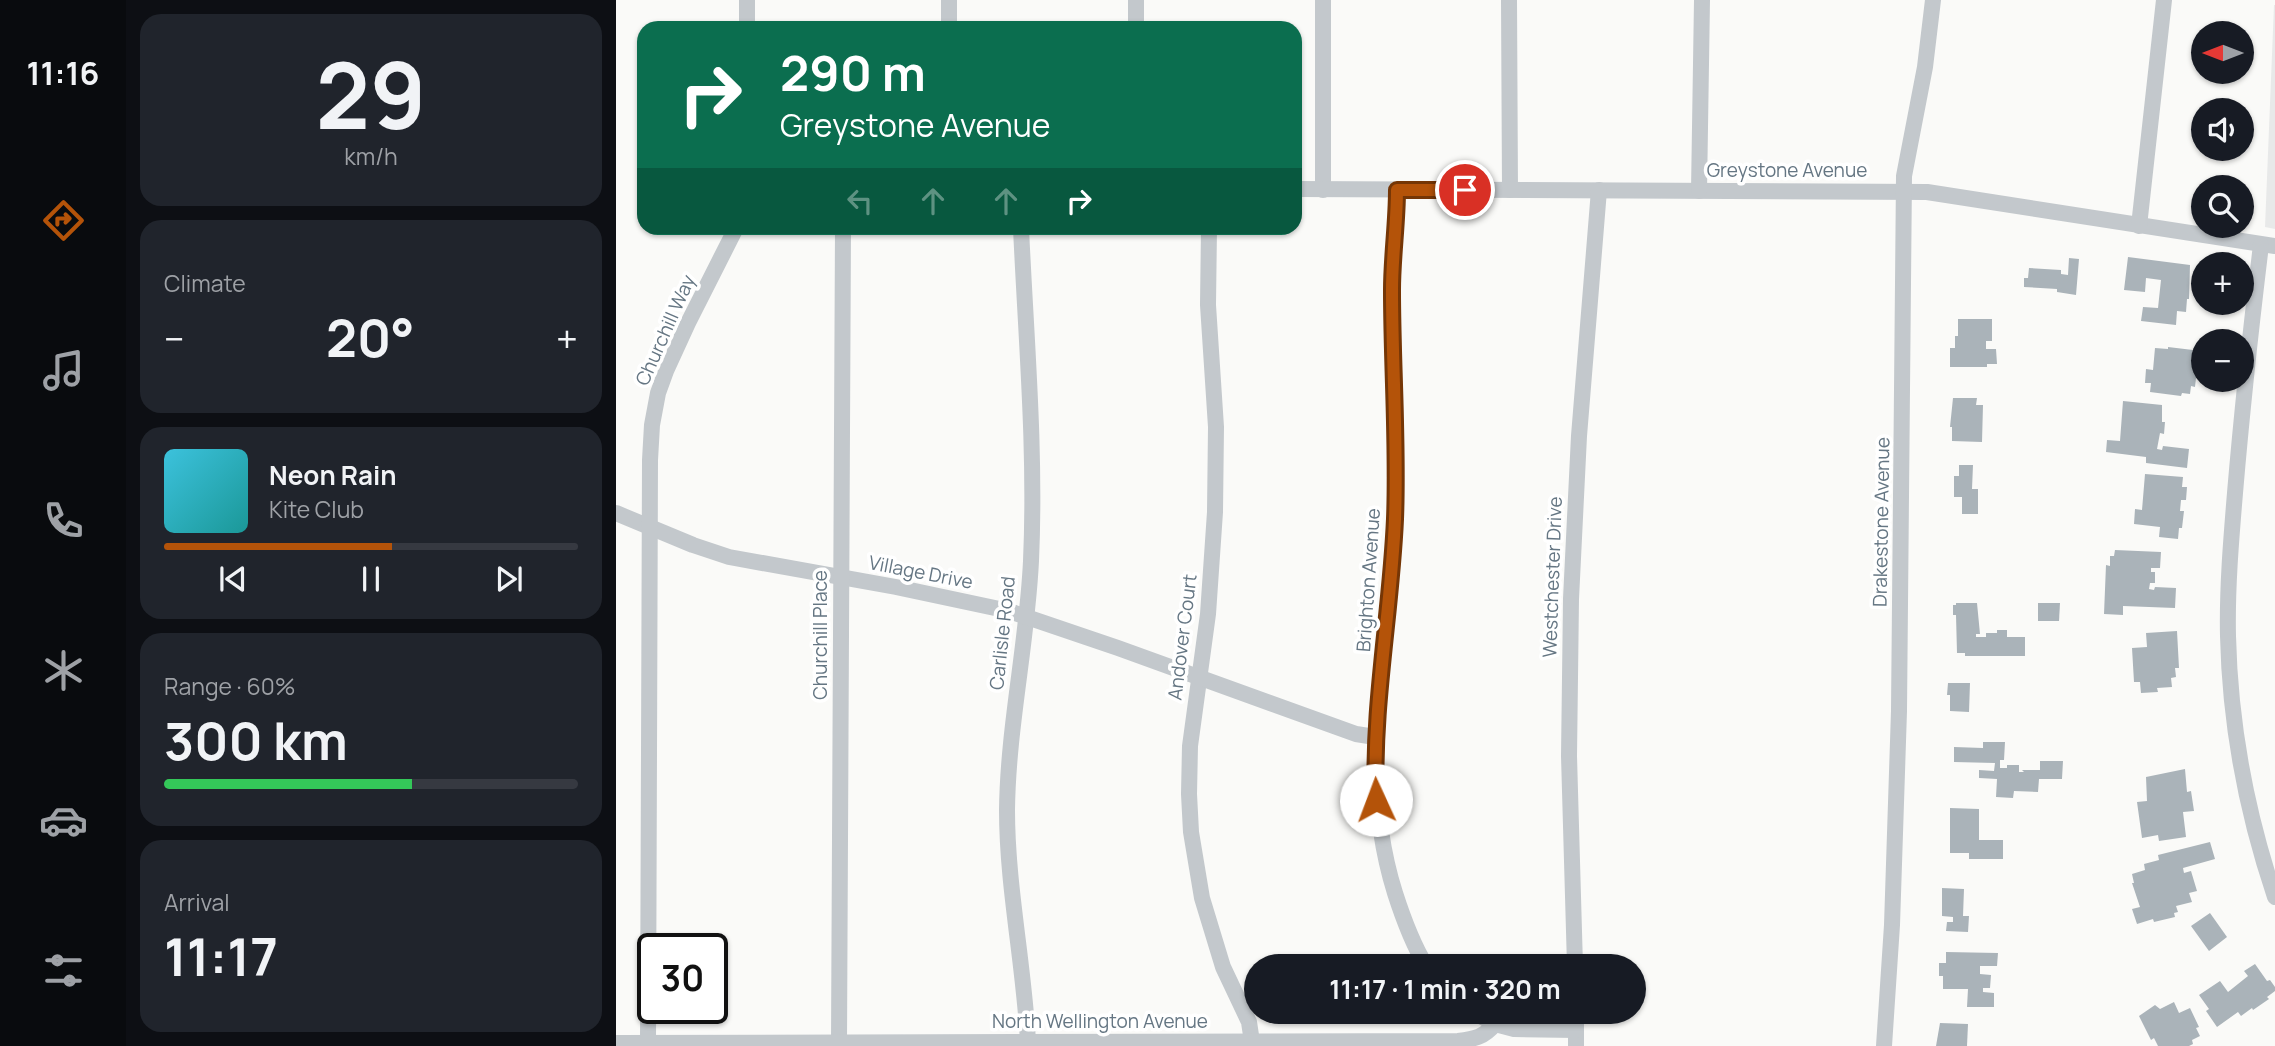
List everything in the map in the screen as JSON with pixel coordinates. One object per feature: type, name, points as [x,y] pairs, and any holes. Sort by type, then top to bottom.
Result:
[{"type":"street","points":[[747,0],[747,21]]},
{"type":"street","points":[[949,0],[949,21]]},
{"type":"street","points":[[1136,0],[1136,21]]},
{"type":"street","points":[[1323,0],[1323,190]]},
{"type":"street","points":[[1509,0],[1510,190]]},
{"type":"street","points":[[1699,191],[1702,0]]},
{"type":"street","name":"Drakestone Avenue","points":[[1884,1046],[1892,925],[1901,633],[1903,192],[1933,0]]},
{"type":"street","points":[[2139,226],[2164,0]]},
{"type":"street","name":"Greystone Avenue","points":[[1302,189],[1903,192],[1956,195],[2268,246]]},
{"type":"street","name":"Brighton Avenue","points":[[1397,190],[1392,286],[1395,519],[1375,737],[1376,800],[1385,853],[1400,909],[1420,954]]},
{"type":"street","name":"Westchester Drive","points":[[1574,954],[1569,757],[1571,599],[1579,436],[1599,190]]},
{"type":"street","name":"Churchill Way","points":[[648,1043],[652,425],[658,393],[688,323],[732,235]]},
{"type":"street","name":"Churchill Place","points":[[839,1042],[843,235]]},
{"type":"street","name":"Carlisle Road","points":[[1021,235],[1032,446],[1032,509],[1027,617],[1011,746],[1007,813],[1028,1042]]},
{"type":"street","name":"Andover Court","points":[[1209,235],[1208,305],[1216,427],[1216,474],[1213,567],[1190,746],[1191,832],[1212,932],[1223,967],[1249,1022],[1252,1042]]},
{"type":"street","points":[[2268,246],[2241,417],[2230,556],[2228,637],[2235,717],[2245,778],[2257,838],[2275,897]]},
{"type":"street","name":"Village Drive","points":[[616,513],[729,557],[975,603],[1027,617],[1356,734],[1375,737]]},
{"type":"street","points":[[1495,1024],[1576,1038]]},
{"type":"street","name":"North Wellington Avenue","points":[[616,1043],[1458,1041],[1474,1040],[1486,1035],[1495,1024]]},
{"type":"shaded area","points":[[2275,5],[2275,229],[2265,227]]},
{"type":"building","points":[[2128,257],[2190,265],[2186,312],[2177,311],[2176,325],[2141,321],[2143,307],[2158,308],[2161,280],[2146,278],[2145,292],[2124,290]]},
{"type":"building","points":[[2069,258],[2079,259],[2076,295],[2057,292],[2057,289],[2024,287],[2024,278],[2028,278],[2029,268],[2061,270],[2061,274],[2068,275]]},
{"type":"building","points":[[1958,319],[1992,319],[1992,341],[1986,341],[1986,349],[1996,349],[1997,364],[1987,364],[1987,367],[1950,367],[1950,348],[1955,348]]},
{"type":"building","points":[[2155,348],[2191,350],[2190,394],[2182,393],[2181,396],[2150,392],[2151,383],[2145,383],[2146,369],[2153,370]]},
{"type":"building","points":[[1953,398],[1977,398],[1976,405],[1983,405],[1982,442],[1952,441],[1950,427]]},
{"type":"building","points":[[2123,401],[2162,405],[2164,434],[2160,433],[2157,449],[2162,450],[2163,446],[2189,449],[2187,468],[2146,463],[2146,457],[2106,452],[2107,440],[2120,441]]},
{"type":"building","points":[[1959,465],[1973,465],[1972,489],[1978,489],[1978,514],[1962,514],[1962,497],[1954,497],[1954,476],[1959,476]]},
{"type":"building","points":[[2145,474],[2183,477],[2182,487],[2187,487],[2186,500],[2181,500],[2180,511],[2184,511],[2178,539],[2159,537],[2160,527],[2134,524],[2135,509],[2142,510]]},
{"type":"building","points":[[2115,550],[2161,552],[2160,568],[2151,568],[2151,572],[2155,572],[2155,583],[2150,583],[2149,589],[2176,588],[2175,608],[2123,606],[2123,615],[2104,614],[2106,565],[2110,566],[2110,556],[2114,556]]},
{"type":"building","points":[[1977,603],[1980,634],[1976,634],[1976,637],[1986,637],[1986,633],[1997,633],[1997,630],[2007,630],[2007,637],[2025,637],[2025,656],[1965,656],[1965,653],[1957,653],[1956,615],[1953,615],[1953,605]]},
{"type":"building","points":[[2038,603],[2060,603],[2059,621],[2038,621]]},
{"type":"building","points":[[2177,631],[2179,668],[2175,668],[2176,677],[2171,678],[2172,687],[2157,688],[2158,692],[2141,693],[2140,682],[2134,682],[2132,648],[2147,647],[2146,633]]},
{"type":"building","points":[[1948,683],[1970,683],[1969,712],[1950,711]]},
{"type":"building","points":[[1983,742],[2005,742],[2004,760],[2000,760],[2000,768],[2019,765],[2019,772],[2024,772],[2022,770],[2040,770],[2040,761],[2063,761],[2062,779],[2039,779],[2038,792],[2014,791],[2013,798],[1996,797],[1997,779],[1979,778],[1979,770],[1994,771],[1995,763],[1954,762],[1954,747],[1983,748]]},
{"type":"building","points":[[2185,769],[2187,792],[2191,791],[2194,811],[2183,812],[2186,837],[2159,841],[2158,835],[2142,838],[2137,802],[2147,801],[2146,777]]},
{"type":"building","points":[[1950,808],[1979,809],[1979,840],[2003,840],[2003,859],[1969,859],[1969,853],[1950,853]]},
{"type":"building","points":[[2210,842],[2215,859],[2183,868],[2184,873],[2191,871],[2197,891],[2189,893],[2192,902],[2176,906],[2178,912],[2174,913],[2175,917],[2137,924],[2132,909],[2140,907],[2132,883],[2132,874],[2145,870],[2144,864],[2159,860],[2158,855]]},
{"type":"building","points":[[1942,888],[1964,889],[1963,916],[1969,916],[1968,932],[1946,931],[1947,922],[1953,922],[1953,917],[1942,916]]},
{"type":"building","points":[[2210,913],[2227,937],[2209,951],[2191,926]]},
{"type":"building","points":[[1946,952],[1998,953],[1997,966],[1980,966],[1980,974],[1991,975],[1990,988],[1983,988],[1983,992],[1994,993],[1994,1007],[1967,1007],[1968,989],[1943,989],[1939,963],[1946,963]]},
{"type":"building","points":[[2255,964],[2267,981],[2270,980],[2275,991],[2267,997],[2269,999],[2253,1010],[2252,1008],[2241,1016],[2238,1012],[2217,1027],[2199,995],[2220,981],[2228,992],[2248,976],[2244,971]]},
{"type":"building","points":[[2174,1002],[2179,1013],[2190,1008],[2200,1036],[2192,1040],[2193,1044],[2189,1046],[2158,1046],[2154,1038],[2151,1040],[2139,1016],[2155,1005],[2160,1009]]},
{"type":"building","points":[[1940,1023],[1968,1024],[1967,1046],[1936,1046]]},
{"type":"route","points":[[1376,800],[1375,737],[1395,519],[1392,286],[1397,190],[1465,190]]}]
